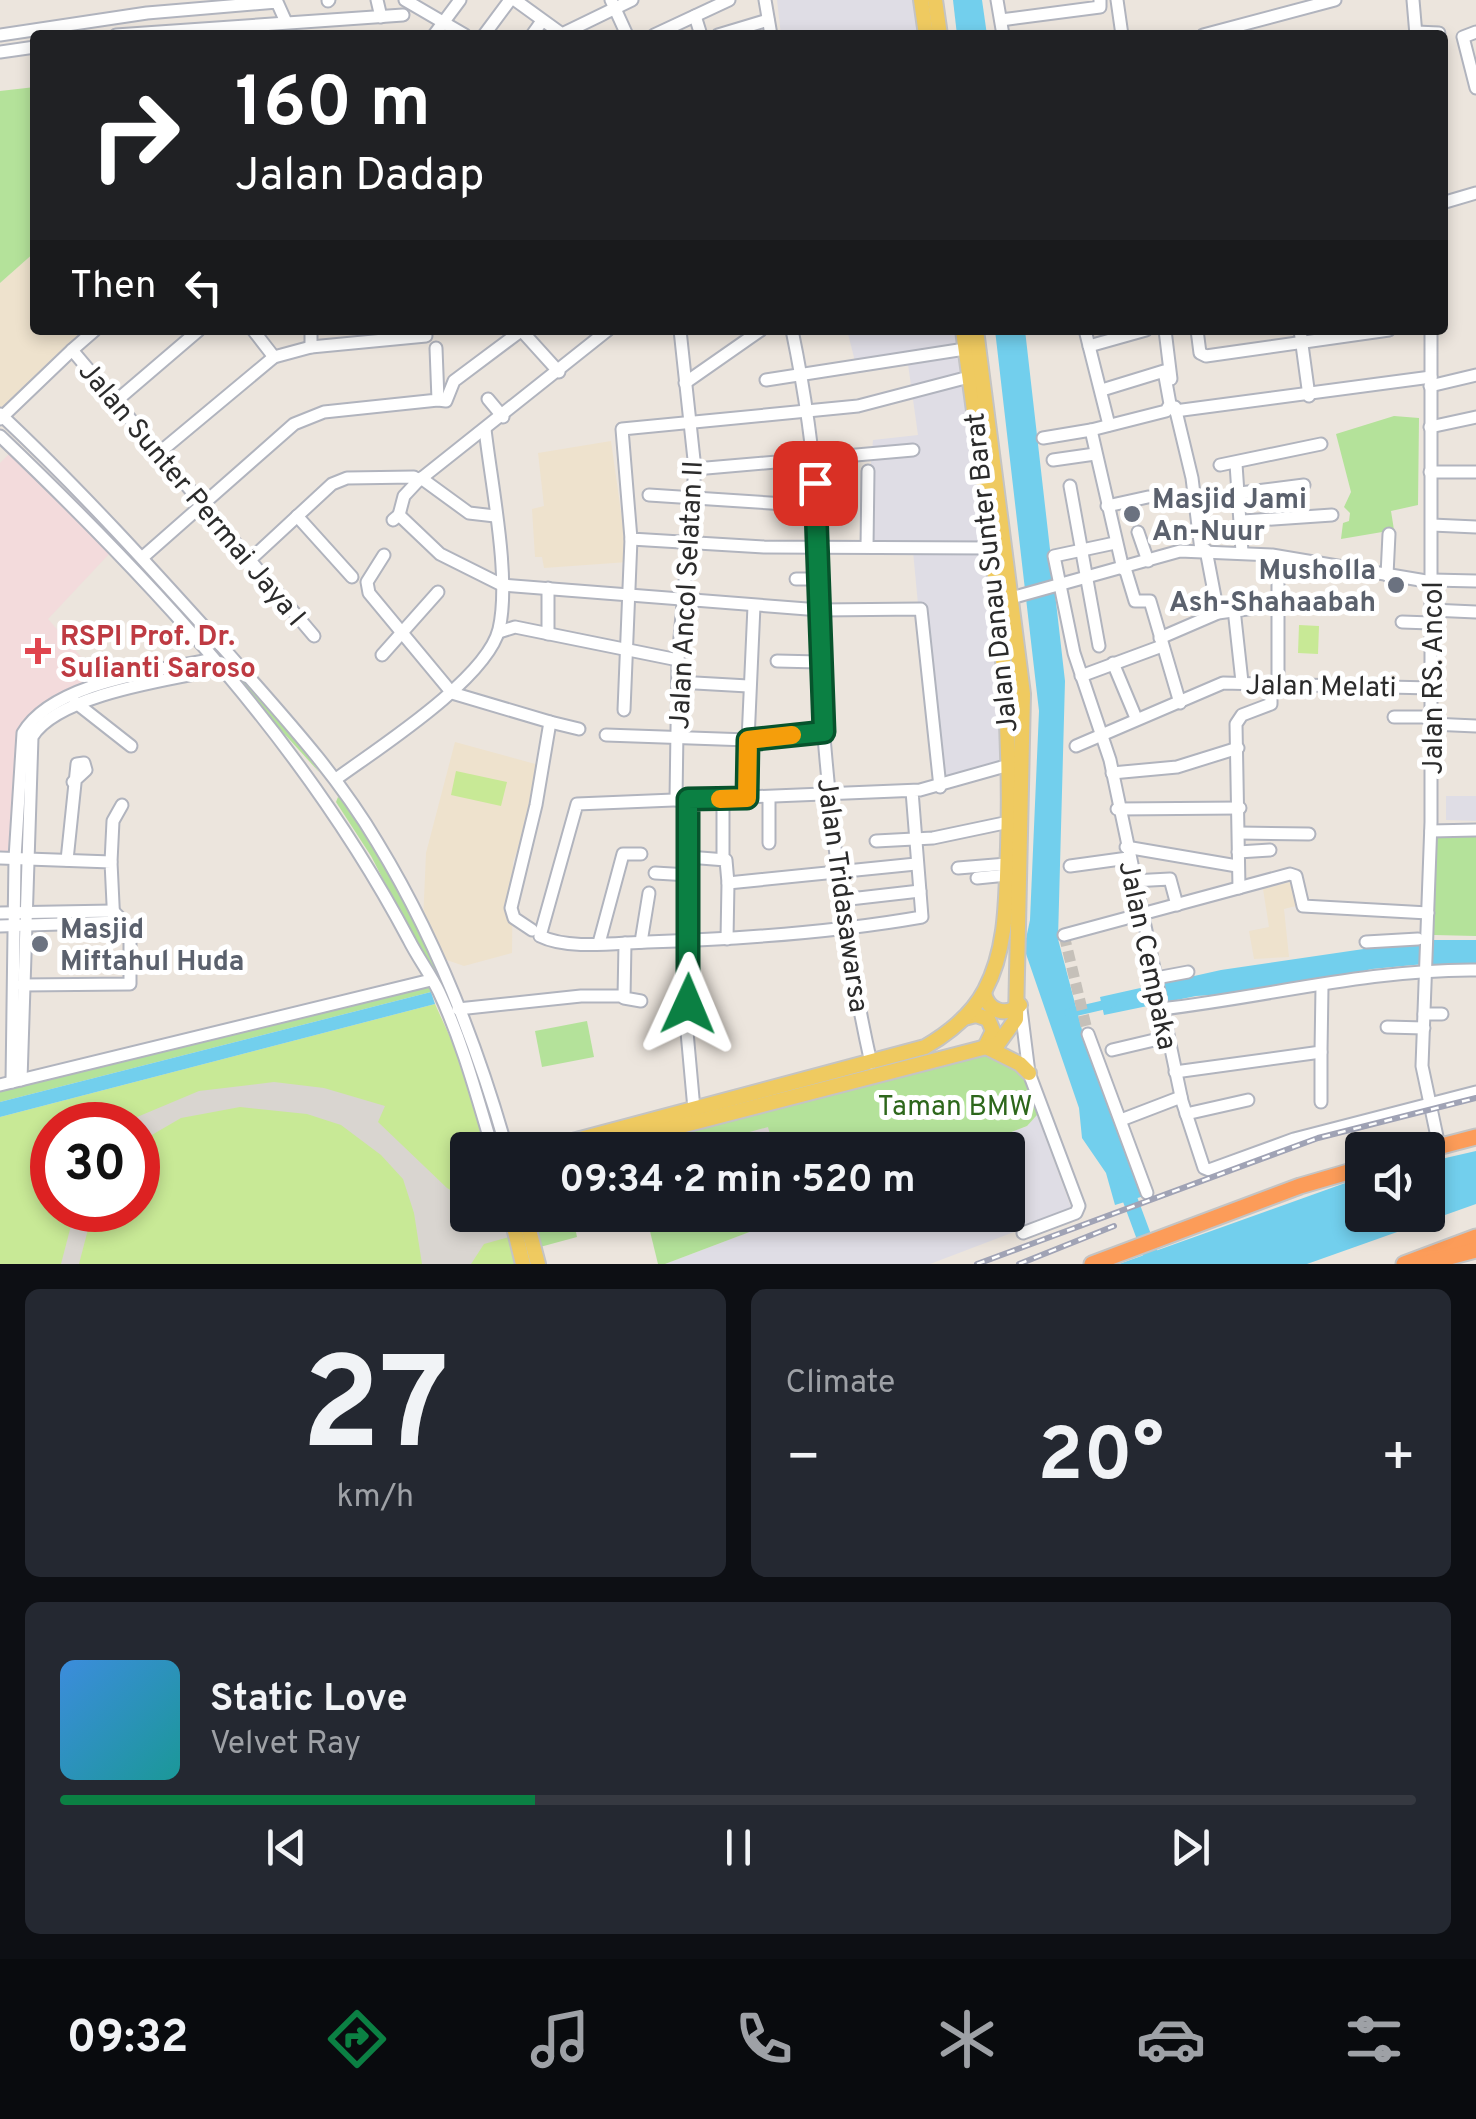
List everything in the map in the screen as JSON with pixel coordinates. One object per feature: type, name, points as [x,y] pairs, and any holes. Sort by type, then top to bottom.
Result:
[{"type":"highway","points":[[1445,1145],[1476,1137]]},
{"type":"highway","points":[[1092,1264],[1345,1174]]},
{"type":"highway","points":[[1404,1264],[1476,1237]]},
{"type":"highway","points":[[1423,1264],[1476,1250]]},
{"type":"main road","points":[[922,0],[925,30]]},
{"type":"main road","points":[[935,0],[939,30]]},
{"type":"main road","name":"Jalan Danau Sunter Barat","points":[[964,335],[1006,670],[1013,762],[1015,944],[1020,1002]]},
{"type":"main road","name":"Jalan Danau Sunter Barat","points":[[650,1132],[838,1078],[870,1062],[925,1047],[964,1018],[984,992],[1003,932],[1013,762],[1023,694],[1016,597],[977,335]]},
{"type":"main road","points":[[984,992],[988,1004],[998,1011],[1010,1012],[1020,1002]]},
{"type":"main road","points":[[985,1047],[998,1044],[1008,1035],[1020,1002]]},
{"type":"main road","points":[[964,1018],[982,1016],[991,1024],[992,1037],[985,1047]]},
{"type":"main road","points":[[985,1047],[1020,1064],[1028,1073]]},
{"type":"main road","name":"Jalan Danau Sunter Barat","points":[[605,1132],[694,1108],[985,1047]]},
{"type":"main road","points":[[515,1232],[523,1264]]},
{"type":"main road","points":[[530,1232],[538,1264]]},
{"type":"street","points":[[377,0],[381,17]]},
{"type":"street","points":[[405,0],[458,30]]},
{"type":"street","points":[[438,30],[460,0]]},
{"type":"street","points":[[488,30],[512,0],[557,30]]},
{"type":"street","points":[[570,30],[613,5],[632,0]]},
{"type":"street","points":[[663,30],[700,9],[729,0]]},
{"type":"street","points":[[765,0],[770,30]]},
{"type":"street","points":[[998,0],[1002,30]]},
{"type":"street","points":[[1001,20],[1100,7],[1100,0]]},
{"type":"street","points":[[1118,0],[1121,30]]},
{"type":"street","points":[[1222,30],[1335,0]]},
{"type":"street","points":[[1413,0],[1416,30]]},
{"type":"street","points":[[33,30],[147,13],[274,2],[282,4],[286,22]]},
{"type":"street","points":[[613,5],[625,30]]},
{"type":"street","points":[[190,30],[403,15]]},
{"type":"street","points":[[735,30],[768,20]]},
{"type":"street","points":[[536,30],[542,21]]},
{"type":"street","points":[[0,35],[30,31]]},
{"type":"street","points":[[1476,32],[1463,37],[1476,88]]},
{"type":"street","points":[[0,52],[30,48]]},
{"type":"street","points":[[1448,202],[1476,192]]},
{"type":"street","name":"Jalan Sunter Permai Jaya I","points":[[1,417],[89,335]]},
{"type":"street","points":[[116,402],[193,335]]},
{"type":"street","points":[[257,335],[274,358]]},
{"type":"street","points":[[310,335],[311,347]]},
{"type":"street","points":[[142,557],[294,424],[308,417],[446,401],[454,381],[514,335]]},
{"type":"street","points":[[526,335],[559,372]]},
{"type":"street","points":[[600,335],[504,417],[418,479],[404,496],[396,517],[440,554],[477,577],[502,585],[820,610],[921,610],[940,787]]},
{"type":"street","name":"Jalan Ancol Selatan II","points":[[680,335],[695,469],[678,660],[677,738],[688,857],[687,1032],[694,1108]]},
{"type":"street","points":[[684,383],[754,335]]},
{"type":"street","name":"Jalan Tridasawarsa","points":[[793,335],[813,460],[819,547],[819,662],[828,795],[845,928],[870,1062]]},
{"type":"street","points":[[1086,335],[1109,425]]},
{"type":"street","points":[[1089,346],[1128,335]]},
{"type":"street","points":[[1165,335],[1172,407]]},
{"type":"street","points":[[1197,335],[1200,352],[1206,356],[1325,335]]},
{"type":"street","name":"Jalan RS. Ancol","points":[[1431,1132],[1422,939],[1428,913],[1431,830],[1432,335]]},
{"type":"street","points":[[160,452],[274,358],[311,347],[426,336]]},
{"type":"street","points":[[1300,337],[1309,396]]},
{"type":"street","points":[[436,348],[438,400]]},
{"type":"street","points":[[766,380],[965,349]]},
{"type":"street","name":"Jalan Sunter Permai Jaya I","points":[[72,350],[252,558],[314,636]]},
{"type":"street","points":[[1102,390],[1164,371],[1192,476],[1218,614]]},
{"type":"street","points":[[1043,438],[1091,430],[1172,407],[1309,396],[1476,375]]},
{"type":"street","points":[[624,710],[631,539],[622,430],[858,406],[968,377]]},
{"type":"street","points":[[488,399],[504,417]]},
{"type":"street","points":[[1,417],[142,557],[336,779],[400,881],[482,1067],[502,1132]]},
{"type":"street","points":[[1430,426],[1476,417]]},
{"type":"street","points":[[336,779],[452,692],[499,632],[502,585],[485,430]]},
{"type":"street","points":[[1091,430],[1115,542],[1135,601],[1150,601],[1180,702]]},
{"type":"street","points":[[0,436],[105,538],[312,778],[370,866],[431,980],[470,1070],[489,1132]]},
{"type":"street","points":[[1220,465],[1321,444]]},
{"type":"street","points":[[695,469],[913,450]]},
{"type":"street","points":[[1053,460],[1095,454]]},
{"type":"street","points":[[1236,464],[1243,522],[1242,552]]},
{"type":"street","points":[[866,547],[868,471]]},
{"type":"street","points":[[1430,472],[1476,472]]},
{"type":"street","points":[[252,558],[324,489],[347,478],[418,479],[469,513],[494,516]]},
{"type":"street","points":[[1240,493],[1304,485]]},
{"type":"street","points":[[1070,486],[1099,646]]},
{"type":"street","points":[[649,495],[816,506]]},
{"type":"street","points":[[1106,506],[1148,497]]},
{"type":"street","points":[[1243,522],[1332,515]]},
{"type":"street","points":[[296,516],[352,577]]},
{"type":"street","points":[[1432,525],[1476,527]]},
{"type":"street","points":[[1138,532],[1148,561]]},
{"type":"street","points":[[1388,575],[1389,534]]},
{"type":"street","points":[[631,539],[819,547],[991,548]]},
{"type":"street","points":[[1079,552],[1115,542]]},
{"type":"street","points":[[1016,597],[1059,588],[1180,550],[1278,556],[1432,581],[1476,581]]},
{"type":"street","name":"Jalan Cempaka","points":[[1079,552],[1054,556],[1059,588],[1081,676],[1112,773],[1175,1072],[1204,1168],[1210,1170],[1260,1149],[1428,1102]]},
{"type":"street","points":[[384,555],[367,588],[452,692],[578,729]]},
{"type":"street","points":[[1240,888],[1237,720],[1270,704],[1275,685],[1278,556]]},
{"type":"street","points":[[796,579],[819,579]]},
{"type":"street","points":[[548,588],[548,634]]},
{"type":"street","points":[[382,655],[438,592]]},
{"type":"street","points":[[747,798],[748,686],[754,606]]},
{"type":"street","points":[[1081,676],[1218,614],[1278,606]]},
{"type":"street","points":[[1234,609],[1242,682]]},
{"type":"street","points":[[1402,622],[1476,612]]},
{"type":"street","points":[[499,632],[515,627],[678,660]]},
{"type":"street","points":[[777,661],[819,662]]},
{"type":"street","points":[[1113,663],[1136,718]]},
{"type":"street","points":[[20,858],[23,732],[31,718],[68,696],[216,664]]},
{"type":"street","points":[[11,1082],[12,919],[32,736],[45,720],[80,704],[216,664]]},
{"type":"street","points":[[678,682],[748,686]]},
{"type":"street","name":"Jalan Melati","points":[[1076,746],[1223,683],[1431,688]]},
{"type":"street","points":[[68,696],[131,746]]},
{"type":"street","points":[[1394,717],[1476,726]]},
{"type":"street","points":[[532,930],[514,918],[510,908],[536,805],[550,722]]},
{"type":"street","points":[[606,735],[748,740],[824,732]]},
{"type":"street","points":[[1112,773],[1176,767],[1238,748]]},
{"type":"street","points":[[912,791],[923,916],[728,939],[624,943],[540,936],[576,806],[912,791],[940,787],[1013,762]]},
{"type":"street","points":[[312,778],[322,776],[326,767]]},
{"type":"street","points":[[67,860],[73,782]]},
{"type":"street","points":[[328,802],[334,793],[344,791]]},
{"type":"street","points":[[769,797],[769,843]]},
{"type":"street","points":[[723,798],[723,859]]},
{"type":"street","points":[[22,985],[130,984],[131,933],[113,911],[110,862],[113,822],[122,805]]},
{"type":"street","points":[[1117,808],[1240,808]]},
{"type":"street","points":[[876,840],[916,839],[1009,822]]},
{"type":"street","points":[[1431,830],[1476,830]]},
{"type":"street","points":[[1239,834],[1309,834]]},
{"type":"street","points":[[1070,866],[1127,852],[1238,859],[1270,850]]},
{"type":"street","points":[[599,942],[623,854],[640,854]]},
{"type":"street","points":[[688,857],[727,862],[728,939]]},
{"type":"street","points":[[0,858],[110,862]]},
{"type":"street","points":[[712,886],[916,864]]},
{"type":"street","points":[[958,868],[1007,870]]},
{"type":"street","points":[[977,878],[1007,870]]},
{"type":"street","points":[[655,873],[688,875]]},
{"type":"street","points":[[1064,935],[1294,874],[1303,906],[1428,913]]},
{"type":"street","points":[[1132,882],[1170,879],[1177,905]]},
{"type":"street","points":[[842,900],[920,890]]},
{"type":"street","points":[[641,942],[649,893]]},
{"type":"street","points":[[12,919],[113,911]]},
{"type":"street","points":[[12,919],[119,923]]},
{"type":"street","points":[[11,1082],[22,985],[12,919]]},
{"type":"street","points":[[1366,942],[1422,939]]},
{"type":"street","points":[[624,943],[624,996]]},
{"type":"street","points":[[1161,1008],[1322,987],[1372,974],[1425,968],[1476,970]]},
{"type":"street","points":[[1156,981],[1188,972]]},
{"type":"street","points":[[11,1082],[431,980]]},
{"type":"street","points":[[1321,1102],[1322,987]]},
{"type":"street","points":[[458,1009],[582,996],[624,996],[641,1001]]},
{"type":"street","points":[[1020,1002],[1028,1073],[1078,1206],[1076,1214],[1024,1233]]},
{"type":"street","points":[[1424,1014],[1442,1014]]},
{"type":"street","points":[[1386,1028],[1424,1028]]},
{"type":"street","points":[[1088,1034],[1147,1193]]},
{"type":"street","points":[[1112,1050],[1167,1037]]},
{"type":"street","points":[[1175,1072],[1321,1052]]},
{"type":"street","points":[[1428,1102],[1476,1092]]},
{"type":"street","points":[[1120,1120],[1181,1097]]},
{"type":"street","points":[[1186,1114],[1248,1100]]},
{"type":"shaded area","points":[[777,0],[916,0],[920,30],[780,30]]},
{"type":"shaded area","points":[[30,256],[30,335],[89,335],[0,413],[0,283]]},
{"type":"shaded area","points":[[848,335],[959,335],[1000,670],[1001,765],[935,785],[913,551],[864,539],[873,440],[918,435],[907,357],[856,365]]},
{"type":"shaded area","points":[[611,441],[628,562],[544,568],[542,557],[535,557],[532,509],[544,506],[538,453]]},
{"type":"shaded area","name":"RSPI Prof. Dr. Sulianti Saroso","points":[[12,451],[125,537],[48,619],[104,683],[31,718],[14,858],[0,857],[0,463]]},
{"type":"shaded area","points":[[455,742],[539,765],[532,810],[513,862],[512,953],[464,966],[444,959],[423,922],[426,853]]},
{"type":"shaded area","points":[[1446,796],[1476,796],[1476,821],[1446,820]]},
{"type":"shaded area","points":[[1294,881],[1296,906],[1284,909],[1289,957],[1254,959],[1249,931],[1269,927],[1263,889]]},
{"type":"shaded area","points":[[274,1082],[324,1088],[385,1106],[378,1122],[450,1190],[450,1232],[527,1232],[484,1244],[471,1264],[422,1264],[414,1213],[403,1179],[381,1155],[341,1125],[307,1114],[240,1107],[181,1118],[160,1130],[160,1107],[199,1091]]},
{"type":"shaded area","points":[[1037,1115],[1072,1210],[1025,1228],[1025,1132],[1011,1132],[1027,1126]]},
{"type":"shaded area","points":[[69,1232],[87,1232],[79,1264],[61,1264]]},
{"type":"shaded area","points":[[749,1232],[1014,1232],[930,1264],[665,1264]]},
{"type":"green space","points":[[30,88],[30,256],[0,283],[0,91]]},
{"type":"green space","points":[[1394,416],[1419,418],[1418,505],[1391,511],[1394,530],[1341,539],[1343,523],[1349,521],[1350,513],[1344,507],[1351,492],[1336,434]]},
{"type":"green space","points":[[1299,625],[1319,626],[1318,654],[1298,653]]},
{"type":"green space","points":[[242,677],[289,728],[319,772],[238,683]]},
{"type":"green space","points":[[456,771],[507,782],[501,806],[451,795]]},
{"type":"green space","points":[[338,797],[357,818],[406,905],[456,1016],[495,1132],[417,945],[371,856],[336,802]]},
{"type":"green space","points":[[1435,833],[1476,833],[1476,936],[1434,935]]},
{"type":"green space","points":[[428,986],[431,992],[0,1102],[0,1089]]},
{"type":"green space","points":[[435,1004],[465,1070],[482,1132],[450,1132],[450,1232],[507,1232],[515,1264],[0,1264],[0,1117],[30,1109],[30,1232],[160,1232],[160,1102],[58,1102]]},
{"type":"green space","points":[[587,1021],[594,1057],[542,1067],[535,1031]]},
{"type":"green space","name":"Taman BMW","points":[[990,1054],[1022,1067],[1037,1115],[1027,1126],[1011,1132],[684,1132]]},
{"type":"green space","points":[[536,1232],[576,1232],[577,1237],[540,1247]]},
{"type":"green space","points":[[650,1232],[749,1232],[665,1264],[658,1264]]},
{"type":"water","points":[[953,0],[982,0],[986,30],[956,30]]},
{"type":"water","points":[[996,335],[1026,335],[1065,681],[1058,939],[1082,1030],[1144,1196],[1115,1205],[1106,1173],[1082,1138],[1079,1108],[1024,948],[1030,920],[1039,711]]},
{"type":"water","points":[[1425,940],[1476,940],[1476,967],[1424,964],[1372,969],[1277,991],[1196,996],[1104,1015],[1100,997],[1221,970]]},
{"type":"water","points":[[431,992],[435,1004],[58,1102],[30,1102],[30,1109],[0,1117],[0,1102]]},
{"type":"water","points":[[1476,1151],[1476,1204],[1445,1215],[1445,1158]]},
{"type":"water","points":[[1345,1183],[1345,1232],[1397,1232],[1307,1264],[1119,1264]]},
{"type":"waterway","points":[[1069,1013],[1112,1003]]},
{"type":"waterway","points":[[1124,1183],[1154,1264]]},
{"type":"tunnel","points":[[1064,935],[1088,1034]]},
{"type":"railway","points":[[977,1264],[1318,1138],[1476,1098]]},
{"type":"railway","points":[[1019,1264],[1114,1226]]},
{"type":"slow traffic","points":[[720,799],[747,798],[748,740],[792,735]]},
{"type":"place","name":"Masjid Jami An-Nuur","points":[[1132,514]]},
{"type":"place","name":"Musholla Ash-Shahaabah","points":[[1396,585]]},
{"type":"place","name":"RSPI Prof. Dr. Sulianti Saroso","points":[[38,651]]},
{"type":"place","name":"Masjid Miftahul Huda","points":[[40,944]]},
{"type":"route","points":[[688,1004],[688,799],[747,798],[748,740],[824,732],[815,483]]}]
